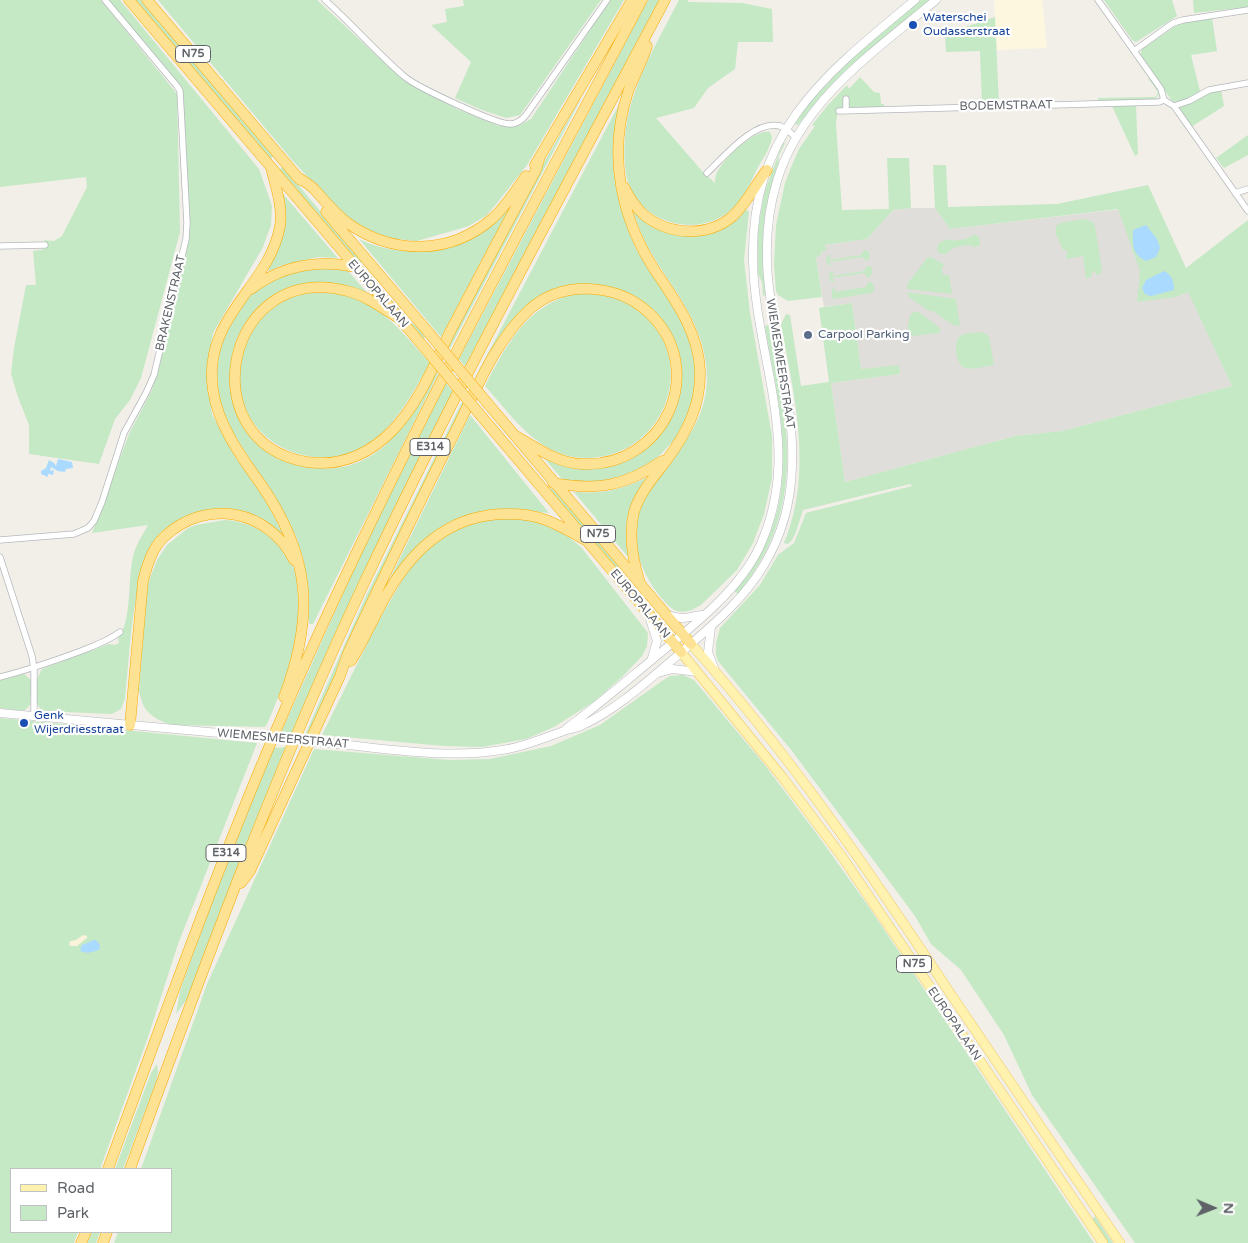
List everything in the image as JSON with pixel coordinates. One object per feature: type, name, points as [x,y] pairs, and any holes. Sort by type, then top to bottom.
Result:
[{"type":"highway","name":"EUROPALAAN","points":[[130,0],[681,652]]},
{"type":"highway","name":"EUROPALAAN","points":[[148,0],[690,644]]},
{"type":"highway","points":[[296,176],[313,188],[332,210],[360,231],[388,243],[405,247],[441,244],[485,224],[504,205],[539,160],[632,0]]},
{"type":"highway","name":"E314","points":[[108,1168],[210,891],[277,727],[346,574],[402,457],[462,340],[642,0]]},
{"type":"highway","name":"E314","points":[[130,1168],[230,898],[288,753],[364,583],[479,351],[666,0]]},
{"type":"highway","points":[[640,583],[634,562],[632,541],[634,512],[641,496],[687,429],[696,408],[700,383],[699,360],[688,323],[649,262],[635,235],[625,208],[618,156],[622,114],[628,92],[646,51],[660,10]]},
{"type":"highway","points":[[397,316],[356,293],[326,287],[305,288],[294,291],[273,302],[254,318],[238,348],[234,384],[238,403],[245,420],[258,436],[271,447],[285,455],[300,460],[336,463],[355,458],[373,448],[393,430],[422,389],[536,170],[539,160]]},
{"type":"highway","points":[[271,167],[280,204],[280,226],[267,261],[229,316],[216,343],[212,373],[214,397],[219,414],[230,437],[270,497],[289,532],[301,574],[303,605],[301,640],[277,727]]},
{"type":"highway","points":[[621,182],[636,206],[644,215],[657,224],[670,229],[696,232],[708,229],[732,217],[741,208],[756,183],[767,170]]},
{"type":"highway","points":[[245,294],[270,276],[290,268],[319,263],[354,266],[383,280]]},
{"type":"highway","points":[[230,898],[250,871],[340,676],[348,653],[435,470],[494,355],[514,326],[532,308],[551,296],[569,290],[590,288],[610,291],[630,299],[649,312],[663,329],[672,350],[676,373],[674,395],[667,417],[656,434],[641,448],[623,458],[597,464],[580,464],[561,461],[516,436]]},
{"type":"highway","points":[[526,469],[545,481],[556,484],[592,487],[612,485],[631,479],[646,472],[670,456]]},
{"type":"highway","points":[[130,725],[143,581],[148,563],[163,537],[187,521],[206,515],[225,514],[242,516],[264,525],[280,538],[289,550],[301,574]]},
{"type":"highway","points":[[340,676],[358,650],[388,593],[416,552],[432,538],[449,528],[482,516],[501,514],[531,515],[560,526],[587,541]]},
{"type":"main road","name":"WIEMESMEERSTRAAT","points":[[563,731],[599,704],[704,615],[748,568],[758,549],[771,517],[779,479],[780,450],[778,426],[758,313],[753,263],[755,215],[767,170],[786,128],[826,76],[915,0]]},
{"type":"main road","name":"WIEMESMEERSTRAAT","points":[[0,713],[421,752],[477,753],[522,746],[580,727],[609,711],[681,652],[739,600],[763,567],[781,530],[791,488],[792,459],[790,421],[771,311],[766,247],[772,202],[785,160],[796,138],[818,106],[850,72],[936,0]]},
{"type":"main road","points":[[648,614],[657,641],[652,660]]},
{"type":"main road","points":[[667,615],[683,618],[698,614],[704,615]]},
{"type":"main road","points":[[710,627],[708,652],[716,673]]},
{"type":"main road","name":"EUROPALAAN","points":[[690,644],[716,673],[802,781],[861,862],[1120,1243]]},
{"type":"main road","name":"EUROPALAAN","points":[[681,652],[783,778],[843,858],[1103,1243]]},
{"type":"main road","points":[[656,673],[673,669],[697,672]]},
{"type":"street","name":"BRAKENSTRAAT","points":[[0,540],[74,534],[88,528],[94,521],[114,468],[124,433],[154,375],[186,239],[187,223],[180,91],[105,0]]},
{"type":"street","points":[[325,0],[409,80],[458,105],[500,122],[510,124],[521,120],[526,115],[607,0]]},
{"type":"street","points":[[1098,0],[1161,89],[1164,100],[1174,106],[1248,211]]},
{"type":"street","points":[[1134,50],[1178,22],[1246,11]]},
{"type":"street","points":[[1174,106],[1189,101],[1209,90],[1248,83]]},
{"type":"street","points":[[846,100],[846,111]]},
{"type":"street","name":"BODEMSTRAAT","points":[[839,111],[1159,102],[1164,100]]},
{"type":"street","points":[[707,173],[746,136],[762,127],[772,125],[786,128],[796,138]]},
{"type":"street","points":[[1235,193],[1248,189]]},
{"type":"street","points":[[0,246],[45,244]]},
{"type":"street","points":[[0,557],[32,656],[34,669],[34,716]]},
{"type":"street","points":[[0,677],[34,669],[113,640],[120,632]]},
{"type":"shaded area","points":[[994,0],[1042,0],[1047,48],[997,50]]},
{"type":"shaded area","points":[[935,208],[950,229],[1122,209],[1177,297],[1188,291],[1232,386],[1062,431],[1015,436],[845,482],[831,383],[900,374],[899,366],[861,369],[852,303],[824,307],[816,258],[821,255],[824,245],[867,239],[893,210]]},
{"type":"green space","points":[[0,0],[101,0],[177,94],[180,232],[141,378],[130,400],[115,419],[99,464],[29,454],[29,425],[11,374],[26,285],[36,285],[33,251],[45,249],[45,241],[43,240],[54,241],[62,236],[87,187],[86,177],[0,187]]},
{"type":"green space","points":[[108,0],[120,0],[259,169],[272,206],[271,225],[263,247],[213,333],[207,373],[212,414],[235,457],[262,493],[282,532],[281,535],[252,516],[235,510],[213,510],[195,513],[166,528],[158,536],[149,551],[137,591],[125,699],[121,709],[112,714],[42,711],[37,702],[36,690],[42,669],[109,644],[115,645],[119,643],[118,638],[123,629],[128,608],[132,560],[136,547],[148,525],[92,533],[129,434],[152,390],[189,237],[182,89]]},
{"type":"green space","points":[[135,0],[143,0],[273,156],[270,160]]},
{"type":"green space","points":[[158,0],[317,0],[403,80],[457,109],[499,126],[518,126],[531,119],[610,0],[624,0],[527,165],[487,215],[469,226],[417,241],[386,238],[353,222],[334,205],[292,160]]},
{"type":"green space","points":[[463,0],[601,0],[520,115],[506,118],[455,98],[471,62],[431,25],[447,22],[445,9],[464,6]]},
{"type":"green space","points":[[648,0],[659,0],[465,366],[459,359]]},
{"type":"green space","points":[[679,0],[688,0],[688,2],[742,3],[772,9],[773,42],[738,42],[735,69],[708,88],[694,108],[656,118],[702,171],[715,183],[719,169],[724,162],[747,140],[763,132],[770,132],[772,137],[768,150],[744,195],[736,205],[726,214],[713,221],[683,225],[669,222],[656,216],[644,207],[635,196],[628,182],[624,154],[628,119],[638,83],[653,49]]},
{"type":"green space","points":[[920,0],[929,0],[846,70],[819,98],[798,125],[795,124],[805,108],[848,61]]},
{"type":"green space","points":[[1104,0],[1172,0],[1177,16],[1136,42],[1132,40]]},
{"type":"green space","points":[[1193,0],[1248,0],[1248,7],[1194,13]]},
{"type":"green space","points":[[995,17],[999,104],[982,105],[980,51],[946,52],[945,34]]},
{"type":"green space","points":[[1212,18],[1217,51],[1191,55],[1200,91],[1186,100],[1173,102],[1140,56],[1142,49],[1180,23]]},
{"type":"green space","points":[[860,77],[874,92],[880,93],[881,104],[884,104],[884,107],[852,108],[844,105],[838,109],[836,124],[842,210],[889,209],[887,158],[909,158],[911,208],[893,210],[867,239],[824,245],[827,250],[821,252],[821,255],[816,258],[822,297],[788,301],[778,295],[776,291],[774,264],[776,225],[785,183],[799,149],[815,126],[812,125],[847,85],[849,89]]},
{"type":"green space","points":[[1150,77],[1160,92],[1156,99],[1098,101],[1098,98],[1156,97],[1158,92],[1148,78]]},
{"type":"green space","points":[[1221,90],[1224,106],[1191,127],[1178,108],[1205,95]]},
{"type":"green space","points":[[624,95],[614,154],[618,196],[627,227],[637,251],[683,321],[695,355],[696,387],[686,423],[676,438],[661,454],[640,471],[598,484],[563,480],[543,457],[583,469],[607,467],[648,447],[667,425],[678,398],[680,367],[672,335],[666,325],[652,310],[634,298],[605,287],[579,284],[558,289],[537,299],[526,307],[477,381],[475,378]]},
{"type":"green space","points":[[581,99],[450,348],[447,344],[528,190]]},
{"type":"green space","points":[[1136,105],[1138,154],[1135,156],[1112,106]]},
{"type":"green space","points":[[1248,135],[1248,155],[1224,168],[1216,158]]},
{"type":"green space","points":[[783,143],[785,143],[779,156],[766,208],[763,232],[765,295],[763,296],[762,282],[758,274],[758,230],[764,193]]},
{"type":"green space","points":[[933,165],[946,165],[948,207],[1057,204],[1148,185],[1186,268],[1248,220],[1248,1243],[1135,1243],[1032,1095],[1004,1035],[961,970],[931,944],[915,916],[792,751],[718,661],[716,655],[716,643],[720,628],[760,585],[778,555],[794,543],[806,513],[912,486],[910,484],[803,510],[792,540],[788,544],[784,543],[793,516],[798,489],[800,461],[796,406],[781,324],[786,314],[790,315],[801,386],[829,382],[819,308],[852,303],[861,369],[899,365],[900,374],[831,383],[845,482],[1015,436],[1062,431],[1232,386],[1188,292],[1176,297],[1137,302],[1140,271],[1118,209],[950,229],[935,208]]},
{"type":"green space","points":[[283,167],[364,263],[357,262],[279,170]]},
{"type":"green space","points":[[283,194],[338,258],[318,257],[280,266],[269,271],[268,266],[284,223],[285,204]]},
{"type":"green space","points":[[510,207],[441,337],[359,239],[379,247],[399,251],[420,251],[440,248],[459,243],[478,234],[495,222]]},
{"type":"green space","points":[[632,208],[684,235],[743,211],[747,210],[749,212],[744,260],[750,313],[772,436],[772,478],[764,514],[753,543],[737,570],[701,605],[682,612],[669,606],[649,581],[639,556],[635,531],[637,518],[645,496],[689,436],[702,410],[707,380],[706,364],[703,346],[690,315],[646,243]]},
{"type":"green space","points":[[1084,219],[1093,222],[1095,226],[1102,270],[1100,274],[1096,275],[1095,271],[1092,272],[1092,276],[1086,279],[1083,256],[1066,259],[1067,250],[1063,250],[1056,234],[1056,226],[1060,223]]},
{"type":"green space","points":[[973,235],[979,236],[980,246],[957,247],[944,254],[939,253],[937,249],[938,244],[946,239],[960,240]]},
{"type":"green space","points":[[864,250],[869,252],[870,258],[866,261],[862,257],[829,262],[832,266],[827,264],[826,258],[831,254],[829,260],[861,255]]},
{"type":"green space","points":[[931,257],[945,265],[942,267],[943,275],[949,275],[952,294],[907,289],[908,283],[927,258]]},
{"type":"green space","points":[[867,266],[872,268],[872,274],[868,278],[864,273],[832,278],[835,282],[830,281],[829,273],[834,271],[832,276],[864,271]]},
{"type":"green space","points":[[303,268],[342,268],[348,271],[369,295],[336,284],[312,284],[289,289],[270,299],[253,313],[241,331],[233,351],[231,374],[239,417],[248,433],[263,447],[289,461],[318,468],[339,468],[359,462],[377,452],[392,438],[435,370],[438,374],[313,624],[309,624],[306,577],[303,558],[296,536],[282,509],[225,420],[219,402],[217,374],[220,344],[232,318],[251,293],[293,270]]},
{"type":"green space","points":[[367,275],[371,276],[411,323],[420,327],[426,336],[422,341]]},
{"type":"green space","points":[[868,282],[872,282],[875,289],[872,293],[832,299],[832,289],[836,287],[834,292],[866,287]]},
{"type":"green space","points":[[314,292],[341,294],[368,304],[391,321],[430,363],[406,404],[384,431],[360,449],[343,455],[306,456],[273,442],[259,429],[248,414],[241,395],[240,363],[245,343],[252,329],[266,314],[282,302],[294,296]]},
{"type":"green space","points":[[907,292],[956,299],[960,326],[953,325],[933,311],[929,311],[909,297]]},
{"type":"green space","points":[[585,293],[619,299],[642,312],[665,344],[670,364],[670,384],[665,404],[656,422],[642,437],[625,449],[605,456],[587,458],[563,454],[546,447],[536,440],[485,386],[505,349],[532,316],[558,299]]},
{"type":"green space","points":[[914,312],[919,312],[941,329],[939,333],[912,336],[907,331],[910,315]]},
{"type":"green space","points":[[767,325],[770,326],[777,363],[786,433],[787,466],[784,498],[775,530],[760,562],[738,594],[734,591],[764,547],[775,521],[781,494],[783,466],[780,410],[765,327]]},
{"type":"green space","points":[[982,332],[989,336],[994,365],[973,369],[966,368],[960,363],[956,354],[957,340],[966,333]]},
{"type":"green space","points":[[446,383],[453,392],[377,545],[292,734],[281,733],[363,549]]},
{"type":"green space","points":[[462,402],[465,405],[308,735],[305,735],[366,596]]},
{"type":"green space","points":[[470,415],[549,513],[511,510],[484,512],[465,516],[447,524],[418,546],[393,577],[382,595]]},
{"type":"green space","points":[[648,477],[628,515],[626,534],[629,558],[574,492],[612,490]]},
{"type":"green space","points":[[547,488],[556,490],[621,567],[617,570]]},
{"type":"green space","points":[[499,518],[524,519],[540,523],[565,534],[581,547],[648,633],[647,646],[642,656],[595,701],[554,727],[526,739],[482,747],[444,746],[322,735],[378,622],[408,570],[437,539],[469,523]]},
{"type":"green space","points":[[225,520],[235,521],[255,528],[272,539],[287,554],[297,582],[299,631],[289,668],[265,727],[173,725],[159,720],[149,713],[140,697],[147,586],[157,560],[167,545],[188,528]]},
{"type":"green space","points":[[24,674],[32,681],[30,705],[24,711],[0,708],[0,680]]},
{"type":"green space","points":[[683,675],[694,680],[764,764],[819,837],[869,907],[1094,1243],[114,1243],[118,1233],[172,1233],[172,1168],[141,1168],[207,984],[314,749],[449,760],[490,759],[551,746],[600,725],[670,676]]},
{"type":"green space","points":[[0,718],[257,743],[178,944],[148,1037],[100,1168],[10,1168],[10,1233],[78,1233],[74,1243],[0,1243]]},
{"type":"green space","points":[[287,747],[187,999],[176,1014],[180,991],[209,910],[272,748]]},
{"type":"green space","points":[[157,1064],[156,1082],[123,1168],[115,1168],[151,1073]]},
{"type":"green space","points":[[1095,1216],[1113,1243],[1106,1243],[1091,1221]]},
{"type":"green space","points":[[92,1233],[100,1233],[96,1243],[87,1243]]},
{"type":"sand","points":[[83,935],[87,936],[87,938],[77,946],[69,945],[70,941],[76,940]]},
{"type":"water","points":[[1146,225],[1157,239],[1160,248],[1156,257],[1146,261],[1135,252],[1133,230]]},
{"type":"water","points":[[1164,271],[1172,279],[1174,290],[1151,296],[1145,294],[1142,288],[1146,280]]},
{"type":"water","points":[[58,459],[72,462],[73,468],[66,469],[65,472],[51,467],[50,471],[54,470],[53,475],[48,474],[48,477],[41,474],[49,460],[56,466]]},
{"type":"water","points":[[94,940],[100,945],[99,950],[88,953],[80,951],[82,945]]},
{"type":"place","name":"Waterschei Oudasserstraat","points":[[913,25]]},
{"type":"place","name":"Carpool Parking","points":[[808,335]]},
{"type":"place","name":"Genk Wijerdriesstraat","points":[[24,723]]}]
